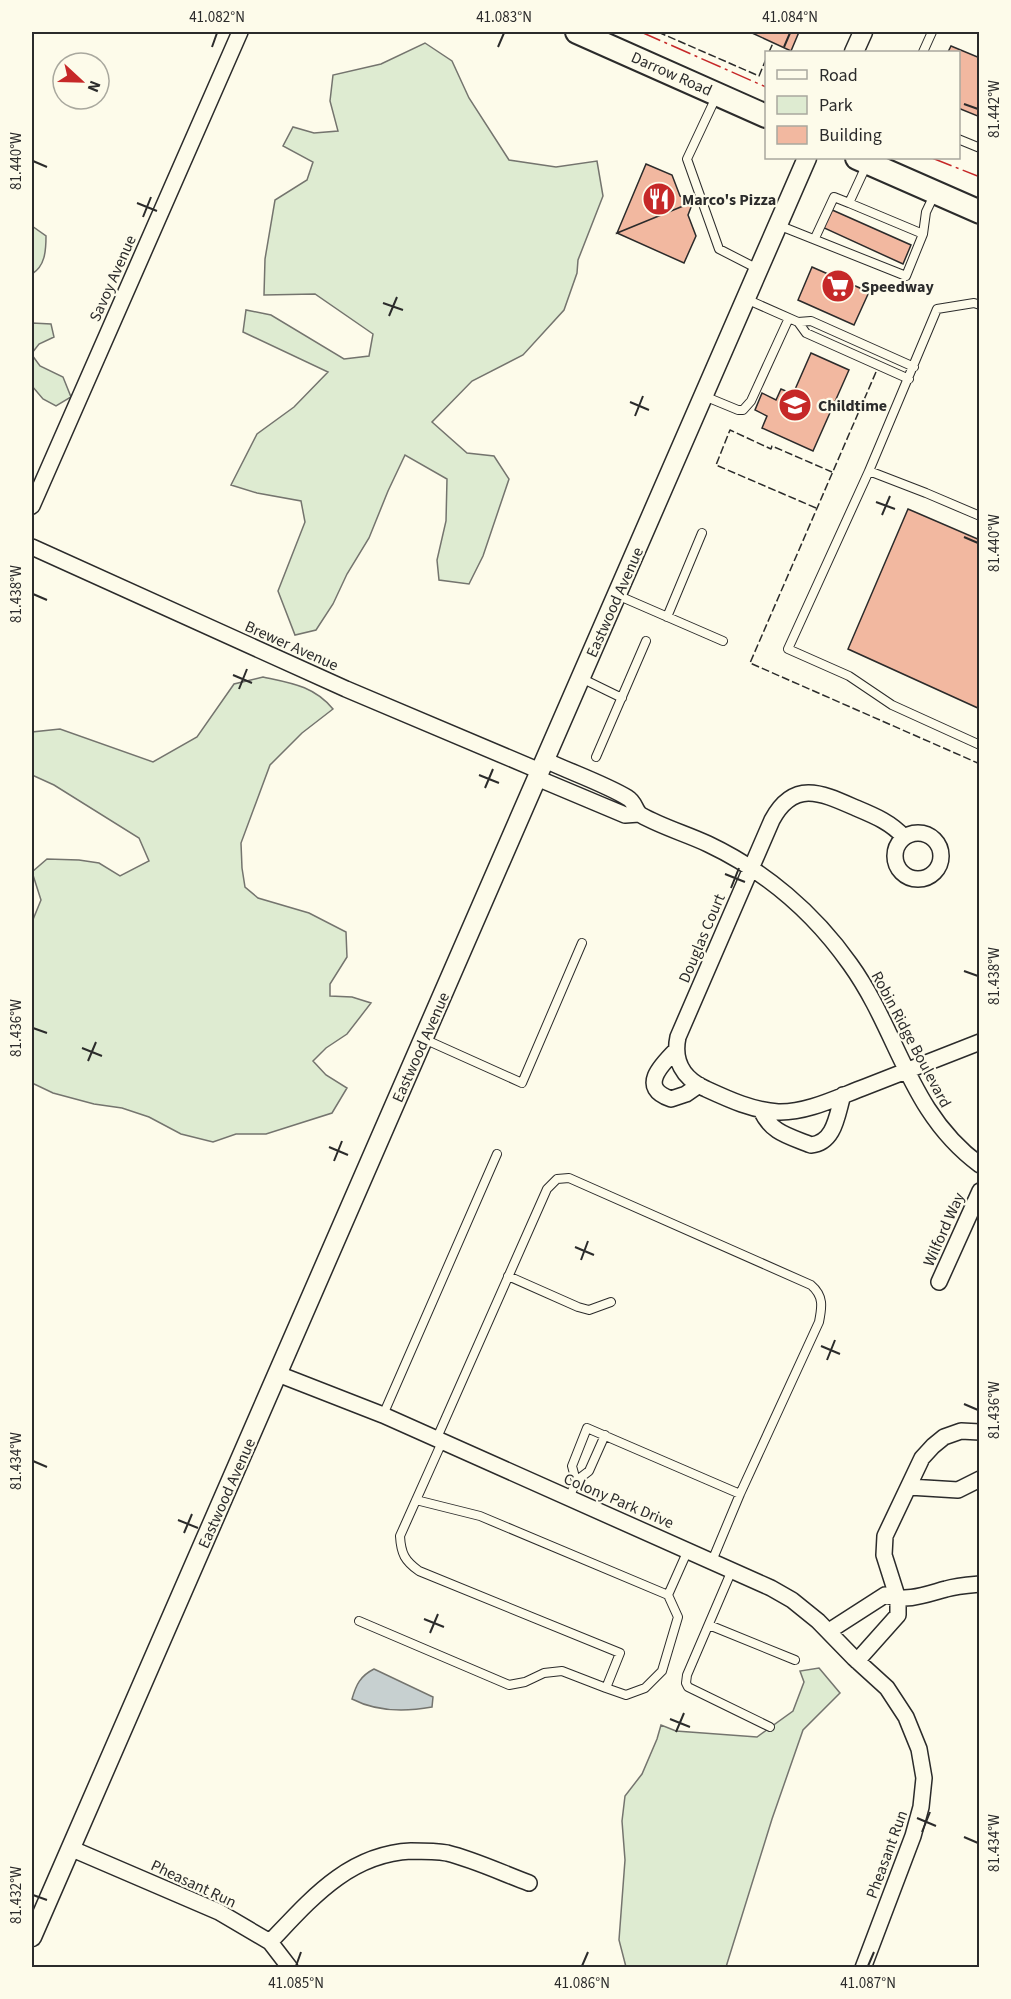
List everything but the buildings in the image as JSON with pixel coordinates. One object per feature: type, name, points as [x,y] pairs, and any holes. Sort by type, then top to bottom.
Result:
[{"type":"main road","name":"Darrow Road","points":[[578,32],[765,116]]},
{"type":"main road","points":[[862,160],[975,210]]},
{"type":"street","name":"Savoy Avenue","points":[[32,506],[240,32]]},
{"type":"street","points":[[854,51],[863,32]]},
{"type":"street","name":"Eastwood Avenue","points":[[32,1937],[807,159]]},
{"type":"street","name":"Brewer Avenue","points":[[32,547],[346,689],[541,770]]},
{"type":"street","name":"Robin Ridge Boulevard","points":[[541,770],[631,799],[639,814],[710,845],[750,868],[779,888],[807,913],[837,947],[869,993],[924,1106],[945,1134],[980,1165]]},
{"type":"street","name":"Douglas Court","points":[[676,1050],[678,1037],[750,868],[776,812],[790,798],[798,794],[824,794],[890,823],[904,837]]},
{"type":"street","points":[[676,1050],[682,1071],[699,1085],[733,1102],[761,1110],[780,1112],[801,1109],[843,1095],[980,1042]]},
{"type":"street","points":[[676,1050],[657,1071],[654,1082],[659,1093],[671,1099],[678,1098],[699,1085]]},
{"type":"street","points":[[761,1110],[765,1120],[776,1131],[816,1145],[828,1138],[832,1132],[843,1095]]},
{"type":"street","name":"Wilford Way","points":[[939,1282],[980,1191]]},
{"type":"street","name":"Colony Park Drive","points":[[278,1374],[383,1415],[771,1587],[792,1600],[829,1631],[887,1688],[906,1717]]},
{"type":"street","points":[[857,1661],[898,1615],[898,1599],[884,1555],[885,1536],[922,1458],[944,1437],[962,1431],[980,1432]]},
{"type":"street","points":[[909,1487],[958,1490],[980,1479]]},
{"type":"street","points":[[829,1631],[885,1595],[898,1599],[918,1598],[949,1588],[980,1584]]},
{"type":"street","name":"Pheasant Run","points":[[862,1968],[913,1836],[921,1807],[922,1764],[919,1749],[906,1717]]},
{"type":"street","name":"Pheasant Run","points":[[70,1848],[208,1906],[270,1942],[290,1968]]},
{"type":"street","points":[[270,1942],[315,1894],[337,1876],[365,1861],[391,1853],[419,1851],[445,1853],[529,1883]]},
{"type":"lane","points":[[923,51],[932,32]]},
{"type":"lane","points":[[717,94],[687,159],[719,249],[759,269]]},
{"type":"lane","points":[[960,140],[980,148]]},
{"type":"lane","points":[[849,203],[862,160]]},
{"type":"lane","points":[[778,225],[906,276],[923,234],[926,212],[935,193]]},
{"type":"lane","points":[[815,238],[834,197],[923,234]]},
{"type":"lane","points":[[746,299],[798,322],[807,333],[909,379]]},
{"type":"lane","points":[[980,305],[974,303],[937,309],[869,471],[788,649],[849,676],[892,705],[980,745]]},
{"type":"lane","points":[[704,396],[743,410],[751,401],[789,318]]},
{"type":"lane","points":[[798,322],[811,321],[914,367]]},
{"type":"lane","points":[[869,471],[980,516]]},
{"type":"lane","points":[[667,617],[702,533]]},
{"type":"lane","points":[[617,595],[723,641]]},
{"type":"lane","points":[[596,758],[646,641]]},
{"type":"lane","points":[[580,678],[622,698]]},
{"type":"lane","points":[[424,1039],[522,1083],[582,943]]},
{"type":"lane","points":[[383,1415],[497,1154]]},
{"type":"lane","points":[[606,1688],[620,1653],[419,1571],[407,1562],[401,1551],[400,1536],[508,1276],[547,1189],[557,1179],[568,1178],[811,1285],[818,1291],[822,1305],[819,1322],[740,1494],[712,1561]]},
{"type":"lane","points":[[508,1276],[589,1310],[611,1302]]},
{"type":"lane","points":[[576,1481],[572,1466],[587,1428],[740,1494]]},
{"type":"lane","points":[[569,1499],[576,1481],[589,1471],[605,1435]]},
{"type":"lane","points":[[359,1621],[509,1685],[525,1682],[544,1673],[562,1671],[626,1695],[645,1688],[662,1671],[678,1617],[668,1595],[480,1516],[416,1500]]},
{"type":"lane","points":[[668,1595],[688,1550]]},
{"type":"lane","points":[[732,1570],[687,1675],[686,1683],[770,1727]]},
{"type":"lane","points":[[709,1625],[795,1660]]},
{"type":"green space","points":[[425,43],[452,61],[469,98],[509,160],[556,167],[597,161],[603,196],[578,260],[577,273],[564,310],[523,355],[472,381],[432,422],[467,453],[494,456],[509,479],[483,556],[469,584],[439,580],[437,560],[446,521],[447,479],[405,455],[369,538],[347,574],[333,604],[316,630],[295,635],[278,591],[305,522],[301,501],[257,493],[231,485],[257,434],[294,407],[328,372],[243,332],[246,310],[271,315],[344,359],[369,356],[373,334],[315,294],[264,295],[265,259],[275,200],[307,180],[313,162],[283,146],[293,127],[314,133],[338,131],[330,101],[333,75],[381,64]]},
{"type":"green space","points":[[32,226],[46,236],[42,262],[32,274]]},
{"type":"green space","points":[[32,323],[51,324],[54,337],[39,344],[32,353]]},
{"type":"green space","points":[[32,355],[40,366],[63,377],[71,397],[56,406],[43,399],[32,386]]},
{"type":"green space","points":[[263,677],[310,690],[333,709],[302,733],[270,765],[241,843],[245,887],[258,898],[309,913],[346,932],[347,957],[330,984],[330,996],[352,997],[371,1003],[347,1034],[326,1048],[313,1061],[326,1075],[347,1088],[332,1113],[266,1134],[236,1134],[213,1142],[181,1134],[149,1117],[122,1108],[94,1104],[53,1093],[32,1083],[32,922],[41,900],[32,872],[47,859],[79,860],[99,863],[120,876],[149,861],[139,838],[54,785],[32,775],[32,732],[60,729],[153,762],[197,737],[234,684]]},
{"type":"green space","points":[[819,1668],[840,1693],[803,1730],[772,1819],[726,1967],[626,1967],[619,1940],[625,1860],[622,1821],[625,1796],[642,1774],[661,1725],[676,1731],[757,1737],[793,1711],[804,1682],[800,1671]]},
{"type":"shaded area","points":[[374,1669],[433,1697],[432,1707],[412,1710],[381,1709],[352,1699],[359,1681]]},
{"type":"fence","points":[[658,32],[759,76],[765,61]]},
{"type":"fence","points":[[769,51],[773,43]]},
{"type":"fence","points":[[876,372],[750,663],[980,764]]},
{"type":"fence","points":[[816,508],[716,465],[730,430],[771,449],[772,446],[832,472]]},
{"type":"power","points":[[641,32],[765,87]]},
{"type":"power","points":[[935,159],[980,177]]},
{"type":"place","name":"Marco's Pizza","points":[[659,199]]},
{"type":"place","name":"Speedway","points":[[838,286]]},
{"type":"place","name":"Childtime","points":[[795,405]]}]
